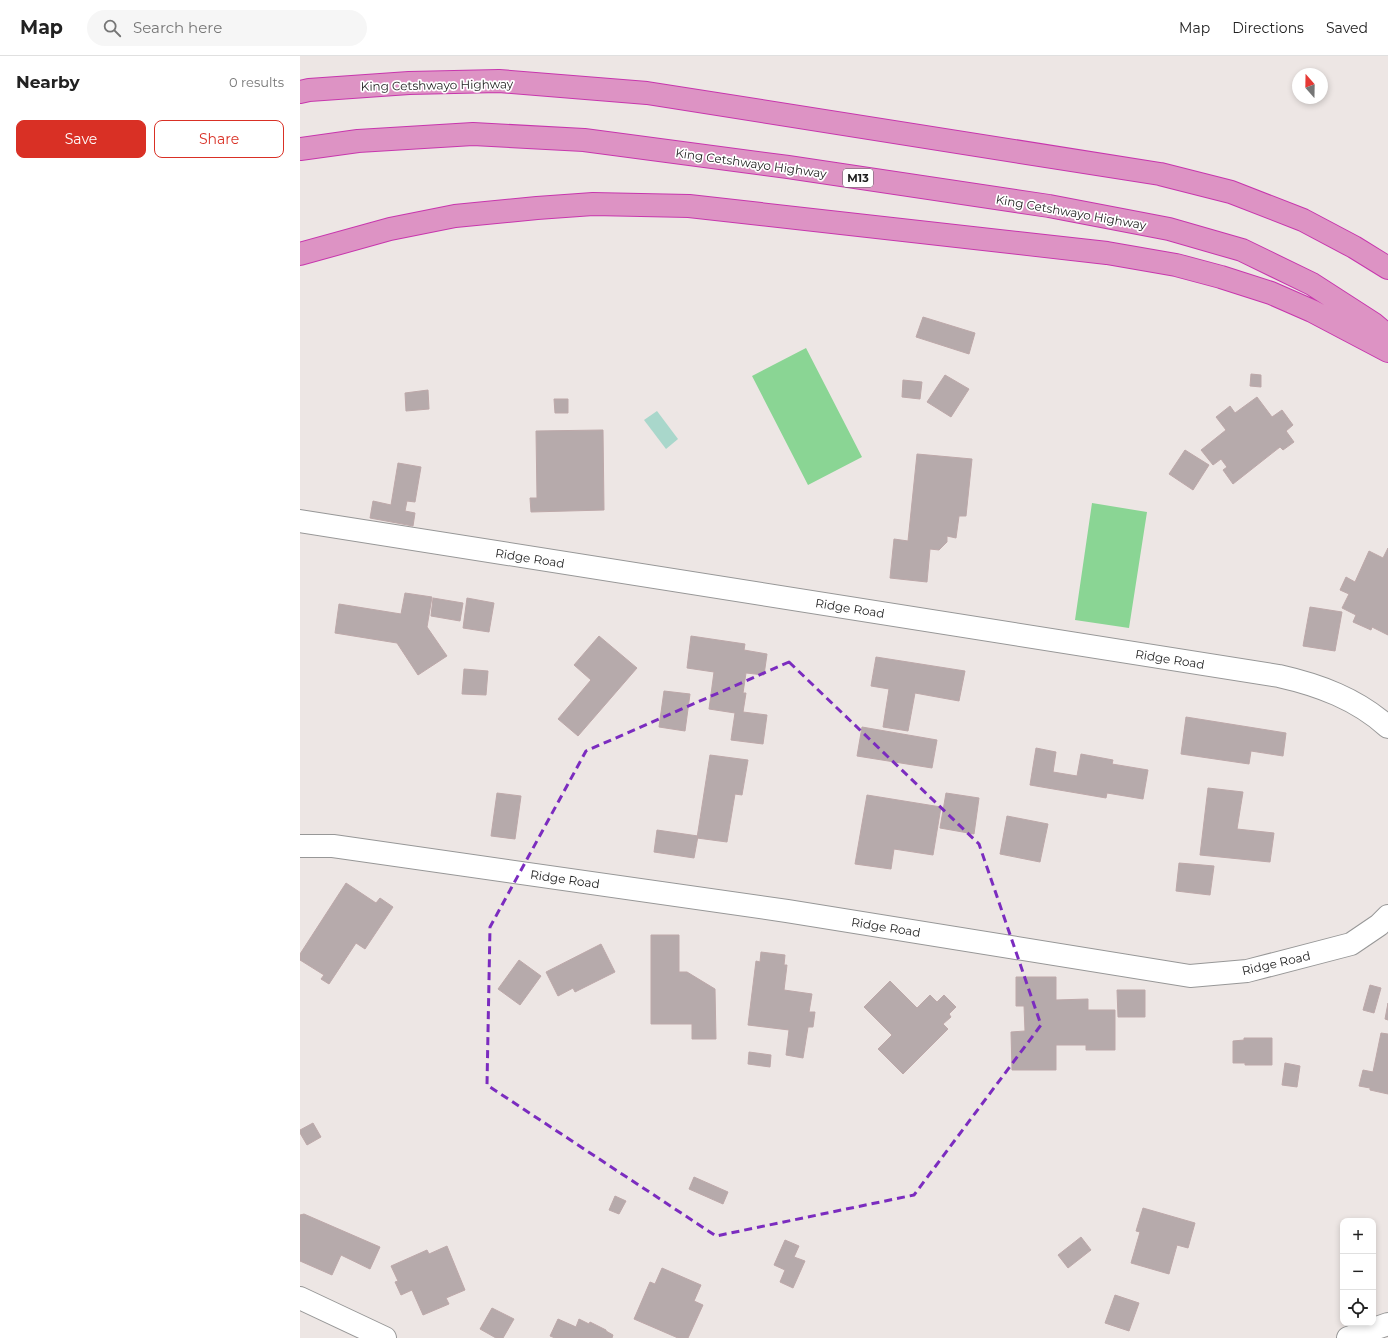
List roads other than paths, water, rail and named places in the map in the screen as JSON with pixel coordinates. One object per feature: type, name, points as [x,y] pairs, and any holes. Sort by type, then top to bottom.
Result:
[{"type":"highway","name":"King Cetshwayo Highway","points":[[300,92],[309,90],[409,83],[499,81],[646,92],[1152,172],[1232,192],[1296,218],[1354,247],[1388,268]]},
{"type":"highway","name":"King Cetshwayo Highway","points":[[300,149],[358,141],[472,134],[584,140],[788,167],[1048,206],[1169,229],[1242,250],[1312,284],[1374,324],[1388,336]]},
{"type":"highway","points":[[300,254],[390,229],[455,216],[593,204],[689,206],[1107,253],[1176,265],[1221,276],[1271,293],[1312,310],[1388,351]]},
{"type":"street","name":"Ridge Road","points":[[300,521],[1279,676],[1306,682],[1331,691],[1354,702],[1388,727]]},
{"type":"street","name":"Ridge Road","points":[[300,846],[334,846],[787,911],[1190,976],[1247,971],[1351,944],[1379,925],[1388,916]]},
{"type":"street","points":[[300,1298],[385,1338]]},
{"type":"street","points":[[1348,1338],[1388,1324]]}]
